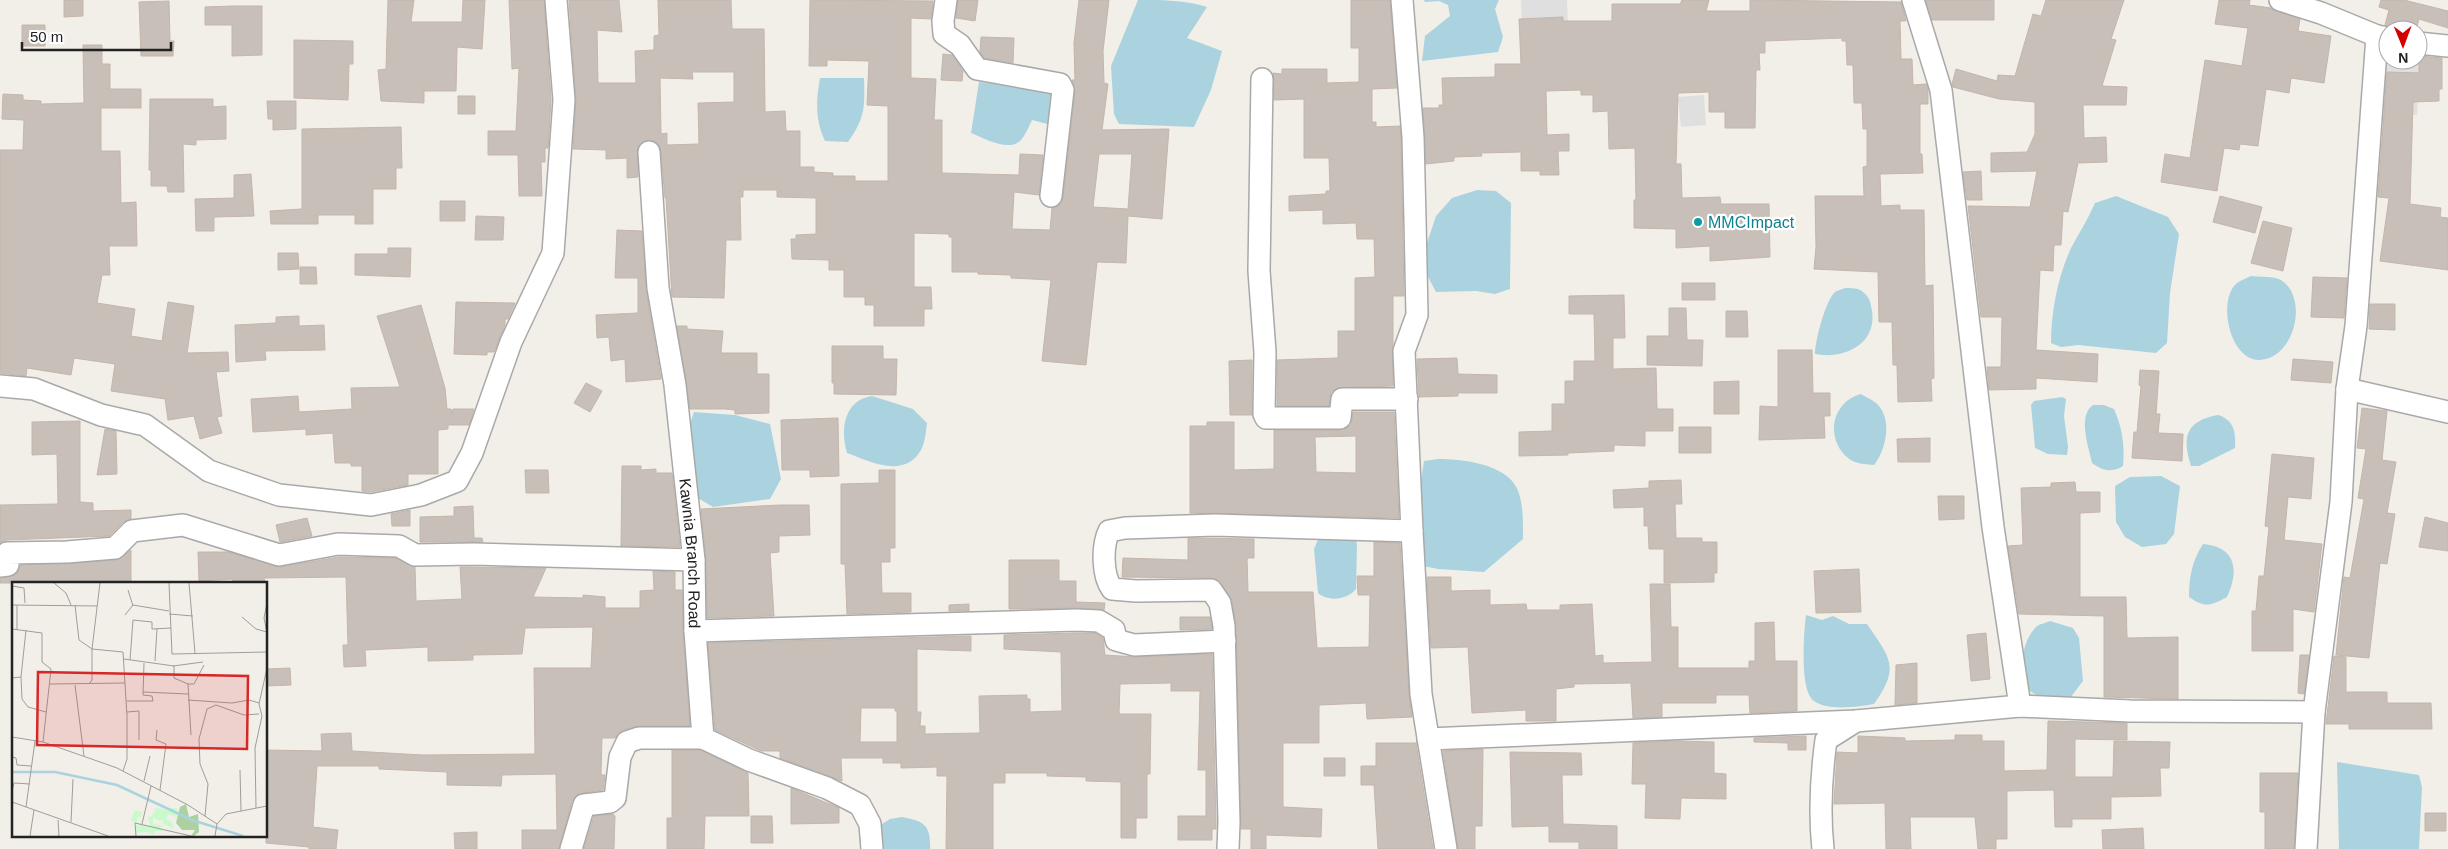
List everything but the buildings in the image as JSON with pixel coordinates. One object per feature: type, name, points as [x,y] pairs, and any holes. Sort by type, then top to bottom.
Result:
[{"type":"street","points":[[0,386],[34,389],[101,415],[145,425],[208,471],[279,495],[371,505],[421,495],[457,481],[472,454],[511,342],[553,253],[564,100],[556,0]]},
{"type":"street","points":[[946,0],[943,21],[944,34],[960,44],[977,69],[1036,78],[1060,84],[1063,90],[1051,196]]},
{"type":"street","points":[[1402,0],[1413,137],[1417,315],[1404,351],[1420,694],[1446,849]]},
{"type":"street","points":[[1913,0],[1941,90],[1954,188],[1962,281],[1993,527],[2020,706]]},
{"type":"street","points":[[2280,0],[2321,12],[2378,35]]},
{"type":"street","points":[[2428,44],[2448,46]]},
{"type":"street","points":[[2306,849],[2314,712],[2341,502],[2347,389],[2356,326],[2379,70]]},
{"type":"street","points":[[1262,78],[1259,270],[1265,352],[1264,414],[1266,418],[1340,418],[1342,399],[1407,399]]},
{"type":"street","name":"Kawnia Branch Road","points":[[648,152],[658,288],[675,385],[694,560],[695,631],[703,738]]},
{"type":"street","points":[[2347,389],[2448,412]]},
{"type":"street","points":[[1228,849],[1225,641],[1220,603],[1211,590],[1136,591],[1112,589],[1108,583],[1104,549],[1104,540],[1109,531],[1125,528],[1215,525],[1412,531]]},
{"type":"street","points":[[0,566],[8,566],[7,553],[67,552],[115,548],[132,531],[184,526],[279,556],[338,544],[399,546],[415,555],[474,554],[694,560]]},
{"type":"street","points":[[695,631],[1077,620],[1099,621],[1114,630],[1116,640],[1134,645],[1225,641]]},
{"type":"street","points":[[1428,739],[1856,720],[2020,706],[2130,711],[2314,712]]},
{"type":"street","points":[[1823,849],[1820,822],[1821,773],[1826,740],[1856,720]]},
{"type":"street","points":[[571,849],[584,805],[610,802],[615,798],[620,757],[627,742],[640,738],[703,738],[749,760],[827,788],[860,805],[870,824],[872,849]]},
{"type":"shaded area","points":[[1521,0],[1567,0],[1569,57],[1523,59]]},
{"type":"shaded area","points":[[2383,70],[2420,70],[2417,115],[2380,113]]},
{"type":"shaded area","points":[[1704,95],[1706,125],[1681,127],[1678,97]]},
{"type":"water","points":[[1138,0],[1164,0],[1207,7],[1187,38],[1222,51],[1211,90],[1194,127],[1119,124],[1114,114],[1111,66]]},
{"type":"water","points":[[1424,0],[1499,0],[1495,9],[1503,37],[1498,52],[1422,61],[1425,36],[1450,16],[1448,5],[1439,1],[1425,2]]},
{"type":"water","points":[[820,78],[864,78],[863,112],[854,134],[848,142],[825,141],[819,125],[817,110]]},
{"type":"water","points":[[979,82],[1061,91],[1055,126],[1032,120],[1020,141],[1009,145],[996,143],[971,133]]},
{"type":"water","points":[[1477,190],[1496,191],[1511,203],[1510,289],[1495,294],[1476,291],[1436,292],[1426,273],[1426,246],[1436,216],[1452,198]]},
{"type":"water","points":[[2116,196],[2168,217],[2179,234],[2170,293],[2167,343],[2156,353],[2078,345],[2061,347],[2051,343],[2056,294],[2066,259],[2095,203]]},
{"type":"water","points":[[2251,276],[2271,277],[2281,280],[2290,289],[2296,313],[2289,339],[2282,349],[2272,357],[2260,360],[2249,358],[2241,351],[2229,328],[2227,315],[2231,291],[2237,283]]},
{"type":"water","points":[[1845,288],[1858,289],[1868,297],[1871,303],[1871,330],[1866,339],[1849,351],[1839,354],[1815,354],[1827,305],[1834,293]]},
{"type":"water","points":[[1861,394],[1877,404],[1885,418],[1886,434],[1884,443],[1874,465],[1857,463],[1848,458],[1836,441],[1834,432],[1838,413],[1843,405],[1851,398]]},
{"type":"water","points":[[872,396],[913,409],[927,423],[921,450],[914,459],[906,464],[887,466],[876,464],[847,453],[844,435],[846,417],[855,403]]},
{"type":"water","points":[[2062,397],[2066,399],[2064,416],[2068,447],[2067,455],[2048,454],[2035,448],[2031,405],[2034,401]]},
{"type":"water","points":[[2093,405],[2104,405],[2114,409],[2119,423],[2124,451],[2123,466],[2115,470],[2100,468],[2092,463],[2085,424],[2088,410]]},
{"type":"water","points":[[694,412],[735,415],[770,424],[781,479],[770,499],[713,507],[691,494],[682,447]]},
{"type":"water","points":[[2218,415],[2231,423],[2235,437],[2235,448],[2199,466],[2191,466],[2187,447],[2189,432],[2199,422]]},
{"type":"water","points":[[1438,459],[1468,461],[1488,466],[1506,476],[1517,488],[1522,509],[1523,539],[1484,572],[1438,569],[1423,566],[1424,530],[1419,494],[1424,461]]},
{"type":"water","points":[[2161,476],[2180,486],[2174,534],[2166,544],[2142,547],[2125,537],[2116,522],[2115,486],[2130,477]]},
{"type":"water","points":[[1320,535],[1355,535],[1357,545],[1356,589],[1348,596],[1332,599],[1318,593],[1314,549]]},
{"type":"water","points":[[2203,544],[2214,546],[2229,555],[2234,570],[2227,597],[2212,604],[2199,603],[2189,597],[2192,569]]},
{"type":"water","points":[[1806,615],[1822,620],[1833,616],[1849,624],[1867,624],[1887,655],[1890,672],[1874,704],[1852,707],[1827,706],[1814,701],[1809,695],[1804,674]]},
{"type":"water","points":[[2050,621],[2073,628],[2079,638],[2083,681],[2067,702],[2046,698],[2031,692],[2028,689],[2023,674],[2024,648],[2027,640],[2036,627]]},
{"type":"water","points":[[2337,762],[2419,775],[2422,787],[2419,849],[2339,849]]},
{"type":"water","points":[[902,817],[916,820],[925,826],[929,834],[930,849],[878,849],[882,824],[890,819]]},
{"type":"place","name":"MMCImpact","points":[[1698,222]]}]
